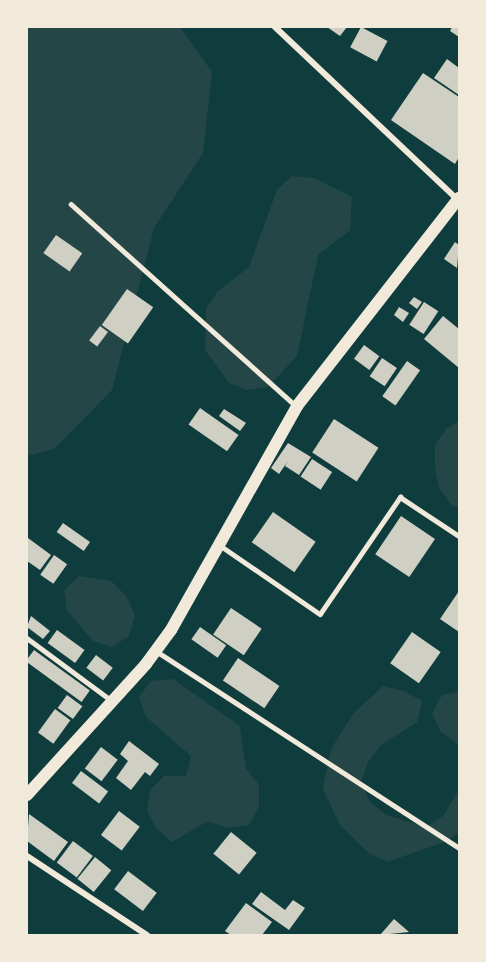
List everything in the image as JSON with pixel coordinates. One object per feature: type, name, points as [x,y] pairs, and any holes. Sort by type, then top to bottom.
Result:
[{"type":"main road","points":[[27,795],[156,651],[297,406],[457,202]]},
{"type":"street","points":[[275,27],[457,202]]},
{"type":"street","points":[[27,856],[147,935]]},
{"type":"lane","points":[[71,204],[297,406]]},
{"type":"lane","points":[[218,544],[320,614],[400,497],[459,536]]},
{"type":"lane","points":[[27,638],[112,701]]},
{"type":"lane","points":[[156,651],[459,848]]},
{"type":"shaded area","points":[[27,27],[180,27],[212,72],[203,153],[154,228],[112,390],[54,449],[27,456]]},
{"type":"shaded area","points":[[292,176],[314,178],[352,197],[350,230],[318,255],[297,356],[268,387],[247,390],[229,383],[205,350],[206,309],[217,292],[249,267],[277,190]]},
{"type":"shaded area","points":[[459,421],[459,507],[452,506],[439,488],[435,467],[435,446],[446,429]]},
{"type":"shaded area","points":[[79,576],[111,581],[126,596],[135,615],[129,636],[112,647],[93,641],[67,610],[64,590]]},
{"type":"shaded area","points":[[173,679],[240,726],[246,769],[259,785],[259,807],[249,825],[227,828],[208,821],[172,842],[157,829],[147,811],[150,790],[164,776],[186,776],[191,756],[146,717],[139,697],[151,681]]},
{"type":"shaded area","points":[[383,686],[404,691],[422,701],[417,722],[381,745],[368,762],[361,782],[370,802],[386,815],[426,827],[443,816],[459,790],[459,832],[445,842],[387,862],[369,853],[340,825],[323,789],[331,749],[353,714]]},
{"type":"shaded area","points":[[459,692],[459,745],[440,731],[432,713],[442,695]]},
{"type":"building","points":[[327,27],[347,27],[340,36]]},
{"type":"building","points":[[361,27],[387,41],[377,61],[350,47]]},
{"type":"building","points":[[452,27],[459,27],[459,37],[450,31]]},
{"type":"building","points":[[447,59],[459,68],[459,95],[434,78]]},
{"type":"building","points":[[423,73],[459,97],[459,157],[455,164],[391,120]]},
{"type":"building","points":[[56,235],[82,253],[70,271],[43,253]]},
{"type":"building","points":[[455,242],[459,245],[457,268],[444,259]]},
{"type":"building","points":[[127,289],[153,307],[128,343],[102,325]]},
{"type":"building","points":[[414,297],[422,302],[417,309],[409,303]]},
{"type":"building","points":[[424,302],[438,311],[424,334],[409,325]]},
{"type":"building","points":[[399,307],[409,313],[403,322],[394,315]]},
{"type":"building","points":[[443,316],[459,329],[459,368],[424,339]]},
{"type":"building","points":[[100,326],[108,332],[97,346],[89,340]]},
{"type":"building","points":[[364,345],[379,356],[369,370],[354,359]]},
{"type":"building","points":[[382,358],[397,368],[385,386],[370,376]]},
{"type":"building","points":[[407,361],[420,370],[395,405],[382,396]]},
{"type":"building","points":[[200,408],[239,435],[227,451],[189,424]]},
{"type":"building","points":[[224,409],[246,423],[240,431],[219,416]]},
{"type":"building","points":[[334,419],[378,448],[357,481],[312,453]]},
{"type":"building","points":[[288,443],[311,457],[299,475],[285,466],[288,461],[279,474],[271,468]]},
{"type":"building","points":[[312,459],[332,472],[321,490],[301,477]]},
{"type":"building","points":[[273,512],[316,542],[294,572],[252,542]]},
{"type":"building","points":[[401,516],[435,539],[409,577],[375,554]]},
{"type":"building","points":[[63,523],[90,542],[84,551],[57,532]]},
{"type":"building","points":[[28,538],[51,555],[40,570],[27,561]]},
{"type":"building","points":[[54,555],[67,564],[53,584],[40,575]]},
{"type":"building","points":[[459,591],[459,632],[440,619]]},
{"type":"building","points":[[231,608],[262,629],[244,655],[213,635]]},
{"type":"building","points":[[31,616],[50,631],[43,639],[27,627]]},
{"type":"building","points":[[200,627],[226,645],[218,658],[191,639]]},
{"type":"building","points":[[57,630],[85,650],[75,663],[48,643]]},
{"type":"building","points":[[412,632],[441,652],[419,683],[390,663]]},
{"type":"building","points":[[34,650],[90,691],[82,702],[27,662]]},
{"type":"building","points":[[96,655],[113,668],[103,680],[86,668]]},
{"type":"building","points":[[238,658],[279,686],[264,708],[223,680]]},
{"type":"building","points":[[67,695],[82,706],[73,719],[58,708]]},
{"type":"building","points":[[55,709],[70,720],[53,744],[38,732]]},
{"type":"building","points":[[129,741],[159,764],[150,776],[145,772],[131,790],[116,778],[128,761],[120,754]]},
{"type":"building","points":[[101,747],[118,760],[102,781],[85,769]]},
{"type":"building","points":[[81,771],[108,791],[99,803],[72,783]]},
{"type":"building","points":[[119,811],[140,827],[122,851],[101,835]]},
{"type":"building","points":[[29,814],[68,842],[54,861],[27,841]]},
{"type":"building","points":[[231,832],[257,853],[239,875],[213,854]]},
{"type":"building","points":[[73,841],[93,856],[77,878],[57,863]]},
{"type":"building","points":[[95,857],[111,870],[94,892],[77,879]]},
{"type":"building","points":[[128,871],[157,893],[143,911],[114,889]]},
{"type":"building","points":[[261,892],[285,910],[293,900],[305,908],[289,930],[252,904]]},
{"type":"building","points":[[246,903],[272,922],[262,935],[231,935],[225,931]]},
{"type":"building","points":[[394,919],[409,932],[380,935]]}]
